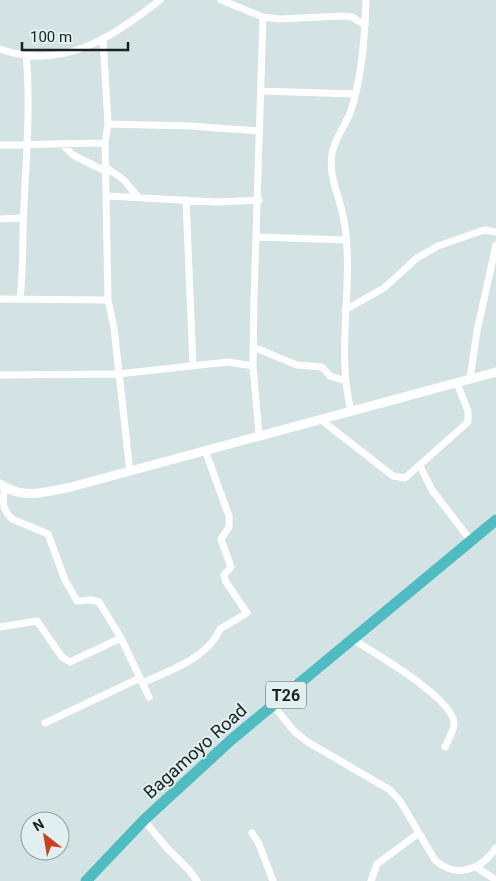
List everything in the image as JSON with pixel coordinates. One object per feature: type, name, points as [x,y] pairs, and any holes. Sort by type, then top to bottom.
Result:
[{"type":"highway","name":"Bagamoyo Road","points":[[86,881],[144,820],[273,705],[496,520]]},
{"type":"street","points":[[0,49],[26,55],[68,54],[103,40],[160,0]]},
{"type":"street","points":[[221,0],[263,17],[280,19],[342,16],[352,17],[365,25]]},
{"type":"street","points":[[351,411],[346,381],[343,332],[346,310],[346,240],[344,220],[333,178],[332,156],[335,142],[350,112],[355,94],[365,25],[366,0]]},
{"type":"street","points":[[259,435],[253,347],[259,200],[259,131],[263,17]]},
{"type":"street","points":[[103,40],[108,124],[105,143],[108,196],[108,300],[130,472]]},
{"type":"street","points":[[20,298],[24,265],[23,218],[27,145],[26,55]]},
{"type":"street","points":[[261,91],[332,91],[355,94]]},
{"type":"street","points":[[108,124],[190,126],[259,131]]},
{"type":"street","points":[[0,145],[105,143]]},
{"type":"street","points":[[62,144],[73,155],[124,180],[138,197]]},
{"type":"street","points":[[108,196],[186,200],[259,200]]},
{"type":"street","points":[[186,200],[193,365]]},
{"type":"street","points":[[0,219],[23,218]]},
{"type":"street","points":[[346,310],[384,288],[417,258],[438,246],[484,230],[496,232]]},
{"type":"street","points":[[257,237],[346,240]]},
{"type":"street","points":[[470,379],[477,331],[496,245]]},
{"type":"street","points":[[0,299],[108,300]]},
{"type":"street","points":[[253,347],[297,365],[322,367],[330,376],[346,381]]},
{"type":"street","points":[[0,375],[118,374],[228,362],[253,366]]},
{"type":"street","points":[[149,698],[121,638],[98,602],[91,600],[76,601],[65,580],[48,534],[12,519],[8,515],[2,503],[3,486],[14,492],[35,494],[130,472],[259,435],[496,372]]},
{"type":"street","points":[[320,419],[393,476],[405,478],[420,466],[442,443],[468,422],[468,411],[457,383]]},
{"type":"street","points":[[46,723],[202,652],[214,642],[220,629],[247,613],[226,582],[224,575],[231,566],[221,538],[229,527],[229,516],[205,450]]},
{"type":"street","points":[[420,466],[432,490],[471,541]]},
{"type":"street","points":[[0,626],[37,621],[62,657],[70,662],[121,638]]},
{"type":"street","points":[[352,639],[415,679],[453,718],[454,724],[445,747]]},
{"type":"street","points":[[273,705],[293,730],[306,741],[390,790],[400,801],[440,865],[454,871],[476,868],[496,848]]},
{"type":"street","points":[[144,820],[197,881]]},
{"type":"street","points":[[371,881],[377,864],[419,833]]},
{"type":"street","points":[[252,834],[259,844],[273,881]]},
{"type":"street","points":[[476,868],[496,880]]}]
